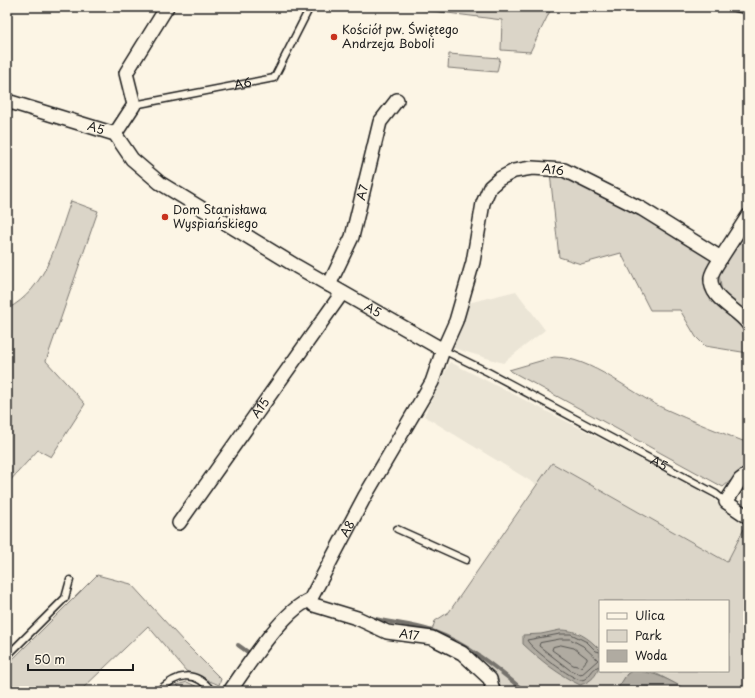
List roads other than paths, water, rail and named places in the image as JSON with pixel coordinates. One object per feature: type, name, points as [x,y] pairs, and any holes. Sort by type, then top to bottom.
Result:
[{"type":"street","points":[[115,134],[134,105],[126,73],[167,7]]},
{"type":"street","name":"A7","points":[[329,285],[352,237],[380,122],[397,100]]},
{"type":"street","name":"A5","points":[[7,101],[115,134],[132,159],[160,183],[342,293],[442,350]]},
{"type":"street","name":"A16","points":[[442,350],[456,321],[473,262],[486,198],[490,187],[499,179],[514,171],[532,168],[564,170],[642,209],[721,258]]},
{"type":"street","points":[[748,216],[711,276],[716,296],[748,324]]},
{"type":"street","name":"A15","points":[[179,523],[342,293]]},
{"type":"street","name":"A8","points":[[230,691],[254,656],[288,615],[304,602],[311,602],[365,496],[432,382],[442,350]]},
{"type":"street","points":[[726,502],[740,480],[748,474]]},
{"type":"street","name":"A5","points":[[726,502],[748,517]]},
{"type":"street","name":"A17","points":[[311,602],[357,618],[387,632],[432,638],[462,652],[490,679],[493,691]]},
{"type":"lane","name":"A6","points":[[134,105],[274,78],[310,7]]},
{"type":"lane","points":[[732,7],[748,12]]},
{"type":"lane","name":"A5","points":[[442,350],[488,372],[716,494],[726,502]]},
{"type":"lane","points":[[397,529],[466,560]]},
{"type":"lane","points":[[7,656],[65,598],[70,580]]},
{"type":"lane","points":[[158,691],[171,680],[184,676],[194,677],[204,682],[212,691]]},
{"type":"water","points":[[566,630],[582,635],[591,641],[599,649],[599,667],[595,676],[580,685],[557,672],[523,644],[523,635]]},
{"type":"water","points":[[630,672],[644,672],[655,674],[689,691],[616,691],[627,674]]},
{"type":"waterway","points":[[371,618],[417,627],[445,636],[481,657],[524,691]]},
{"type":"waterway","points":[[238,645],[252,655]]},
{"type":"place","name":"Kościół pw. Świętego Andrzeja Boboli","points":[[334,37]]},
{"type":"place","name":"Dom Stanisława Wyspiańskiego","points":[[165,217]]}]
